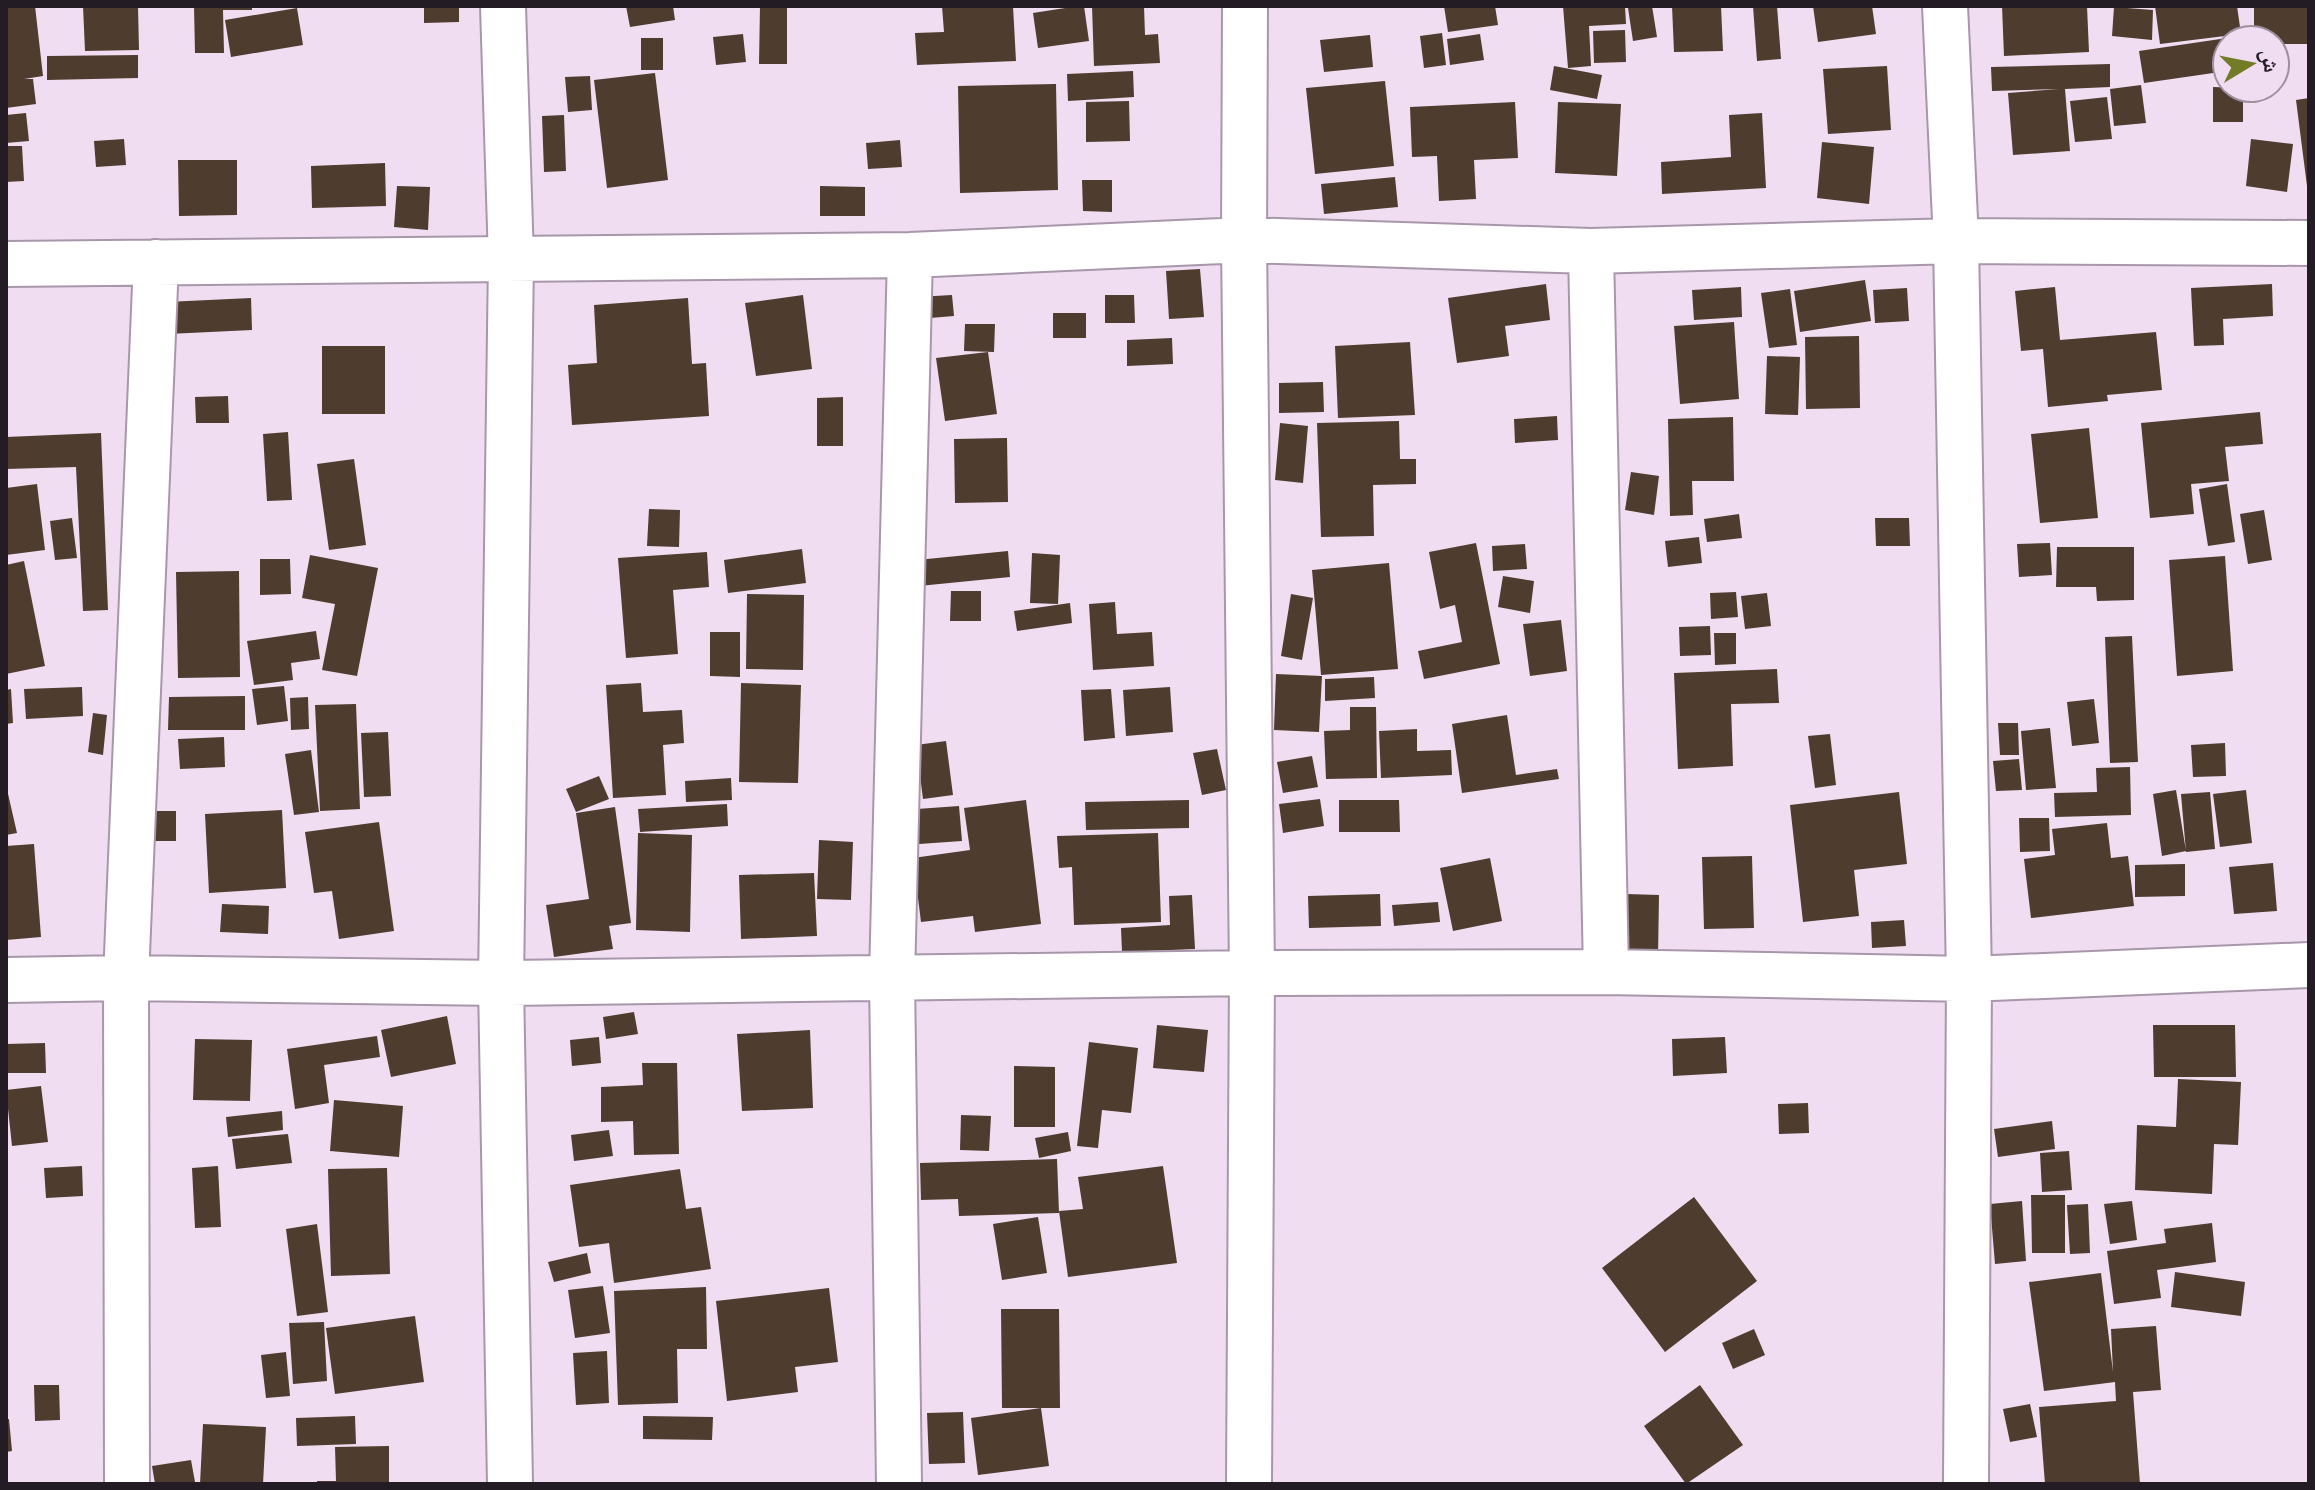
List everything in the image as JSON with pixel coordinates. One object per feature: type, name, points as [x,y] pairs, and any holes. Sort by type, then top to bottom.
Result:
[{"type":"street","points":[[503,6],[511,259],[501,983],[510,1484]]},
{"type":"street","points":[[1245,6],[1244,240],[1252,973],[1249,1484]]},
{"type":"street","points":[[1945,6],[1956,241],[1969,979],[1966,1484]]},
{"type":"street","points":[[6,264],[910,255],[1244,240],[1591,251],[1956,241],[2309,243]]},
{"type":"street","points":[[1591,251],[1606,972]]},
{"type":"street","points":[[899,1484],[892,978],[910,255]]},
{"type":"street","points":[[127,1484],[126,978],[156,262]]},
{"type":"street","points":[[6,980],[126,978],[501,983],[1252,973],[1606,972],[1969,979],[2309,965]]},
{"type":"building","points":[[6,6],[35,6],[43,76],[24,79],[33,79],[36,104],[6,108]]},
{"type":"building","points":[[83,6],[138,6],[139,50],[85,51]]},
{"type":"building","points":[[194,6],[252,6],[252,10],[223,10],[224,53],[195,53]]},
{"type":"building","points":[[424,6],[459,6],[459,22],[424,23]]},
{"type":"building","points":[[626,6],[673,6],[675,20],[630,27]]},
{"type":"building","points":[[760,6],[787,6],[787,64],[759,64]]},
{"type":"building","points":[[942,6],[1013,6],[1016,61],[917,65],[915,33],[944,32]]},
{"type":"building","points":[[1084,6],[1089,41],[1038,48],[1033,13]]},
{"type":"building","points":[[1092,6],[1144,6],[1145,35],[1158,34],[1160,63],[1094,66]]},
{"type":"building","points":[[1444,6],[1495,6],[1498,25],[1448,32]]},
{"type":"building","points":[[1563,6],[1625,6],[1626,24],[1589,26],[1591,66],[1568,68]]},
{"type":"building","points":[[1652,6],[1657,37],[1633,41],[1628,8]]},
{"type":"building","points":[[1672,6],[1721,6],[1723,51],[1674,52]]},
{"type":"building","points":[[1753,6],[1777,6],[1781,59],[1757,61]]},
{"type":"building","points":[[1813,6],[1872,6],[1876,34],[1818,42]]},
{"type":"building","points":[[2002,6],[2087,6],[2089,52],[2004,56]]},
{"type":"building","points":[[2155,6],[2237,6],[2240,24],[2211,24],[2211,38],[2160,44]]},
{"type":"building","points":[[2254,6],[2309,6],[2309,44],[2291,44],[2291,24],[2254,24]]},
{"type":"building","points":[[2114,7],[2153,10],[2152,40],[2112,36]]},
{"type":"building","points":[[297,8],[303,45],[231,57],[225,20]]},
{"type":"building","points":[[1625,30],[1626,62],[1594,63],[1593,31]]},
{"type":"building","points":[[1442,33],[1446,65],[1424,68],[1420,36]]},
{"type":"building","points":[[743,34],[746,62],[716,65],[713,37]]},
{"type":"building","points":[[1480,34],[1484,60],[1450,65],[1447,39]]},
{"type":"building","points":[[1370,35],[1373,67],[1324,72],[1320,40]]},
{"type":"building","points":[[641,38],[663,38],[663,70],[641,70]]},
{"type":"building","points":[[2211,40],[2211,73],[2144,83],[2139,51]]},
{"type":"building","points":[[138,55],[138,78],[47,80],[47,56]]},
{"type":"building","points":[[2110,64],[2110,87],[2065,89],[2070,151],[2013,155],[2008,93],[2059,89],[1992,91],[1991,67]]},
{"type":"building","points":[[1554,66],[1602,75],[1597,99],[1550,90]]},
{"type":"building","points":[[1887,66],[1891,130],[1828,134],[1823,69]]},
{"type":"building","points":[[1133,71],[1134,97],[1068,101],[1067,74]]},
{"type":"building","points":[[655,73],[668,180],[607,188],[594,80]]},
{"type":"building","points":[[590,76],[592,110],[568,112],[565,77]]},
{"type":"building","points":[[1385,81],[1394,166],[1315,174],[1306,88]]},
{"type":"building","points":[[1056,84],[1058,190],[960,193],[958,86]]},
{"type":"building","points":[[2141,85],[2146,123],[2114,126],[2110,89]]},
{"type":"building","points":[[2107,97],[2112,139],[2075,142],[2070,101]]},
{"type":"building","points":[[2309,98],[2309,185],[2307,186],[2296,100]]},
{"type":"building","points":[[1129,101],[1130,141],[1086,142],[1086,102]]},
{"type":"building","points":[[1515,102],[1518,158],[1474,160],[1476,199],[1439,201],[1437,156],[1412,157],[1410,107]]},
{"type":"building","points":[[1558,102],[1621,104],[1617,176],[1555,173]]},
{"type":"building","points":[[2213,104],[2243,104],[2243,122],[2213,122]]},
{"type":"building","points":[[26,113],[29,141],[6,143],[6,115]]},
{"type":"building","points":[[1762,113],[1766,188],[1662,194],[1661,162],[1731,157],[1729,115]]},
{"type":"building","points":[[564,115],[566,171],[544,172],[542,116]]},
{"type":"building","points":[[124,139],[126,165],[96,167],[94,141]]},
{"type":"building","points":[[2251,139],[2293,144],[2287,192],[2246,186]]},
{"type":"building","points":[[900,140],[902,167],[868,169],[866,143]]},
{"type":"building","points":[[1822,142],[1874,147],[1869,204],[1817,198]]},
{"type":"building","points":[[6,146],[22,146],[24,181],[6,182]]},
{"type":"building","points":[[178,160],[237,160],[237,215],[179,216]]},
{"type":"building","points":[[385,163],[386,206],[312,208],[311,166]]},
{"type":"building","points":[[1395,177],[1398,207],[1324,214],[1321,184]]},
{"type":"building","points":[[1082,180],[1112,180],[1112,212],[1083,211]]},
{"type":"building","points":[[397,186],[430,187],[428,230],[394,227]]},
{"type":"building","points":[[820,186],[865,187],[865,216],[820,216]]},
{"type":"building","points":[[1200,269],[1204,317],[1169,319],[1166,271]]},
{"type":"building","points":[[1865,280],[1871,321],[1800,332],[1794,291]]},
{"type":"building","points":[[1546,284],[1550,320],[1505,326],[1509,356],[1457,363],[1448,298]]},
{"type":"building","points":[[2272,284],[2273,316],[2223,319],[2224,345],[2194,346],[2191,288]]},
{"type":"building","points":[[1741,287],[1742,317],[1694,320],[1692,290]]},
{"type":"building","points":[[2055,287],[2060,340],[2156,332],[2162,390],[2107,395],[2108,401],[2048,407],[2043,349],[2021,351],[2015,291]]},
{"type":"building","points":[[1907,288],[1909,321],[1875,323],[1873,290]]},
{"type":"building","points":[[1790,289],[1797,345],[1769,348],[1761,293]]},
{"type":"building","points":[[803,295],[812,369],[756,376],[745,303]]},
{"type":"building","points":[[952,295],[954,316],[918,319],[917,297]]},
{"type":"building","points":[[1105,295],[1134,295],[1135,323],[1105,323]]},
{"type":"building","points":[[251,298],[252,330],[147,335],[145,303]]},
{"type":"building","points":[[688,298],[692,364],[706,363],[709,416],[572,425],[568,365],[597,363],[594,305]]},
{"type":"building","points":[[1053,313],[1086,313],[1086,338],[1053,338]]},
{"type":"building","points":[[1734,322],[1739,399],[1680,404],[1674,326]]},
{"type":"building","points":[[965,324],[995,324],[994,352],[964,351]]},
{"type":"building","points":[[1859,336],[1860,408],[1806,409],[1805,337]]},
{"type":"building","points":[[1172,338],[1173,364],[1127,366],[1127,340]]},
{"type":"building","points":[[1410,342],[1415,415],[1338,418],[1335,346]]},
{"type":"building","points":[[322,346],[385,346],[385,414],[322,414]]},
{"type":"building","points":[[988,352],[997,414],[945,421],[936,358]]},
{"type":"building","points":[[1767,356],[1800,357],[1798,415],[1765,414]]},
{"type":"building","points":[[1323,382],[1324,412],[1279,413],[1279,383]]},
{"type":"building","points":[[228,396],[229,423],[196,423],[195,397]]},
{"type":"building","points":[[843,397],[843,446],[817,446],[817,398]]},
{"type":"building","points":[[2260,412],[2263,444],[2225,447],[2229,481],[2191,484],[2194,514],[2150,518],[2141,423]]},
{"type":"building","points":[[1557,416],[1558,440],[1515,443],[1514,419]]},
{"type":"building","points":[[1733,417],[1734,481],[1692,481],[1693,515],[1670,516],[1668,419]]},
{"type":"building","points":[[1399,421],[1400,459],[1416,459],[1416,484],[1373,485],[1374,536],[1321,537],[1317,423]]},
{"type":"building","points":[[1280,423],[1308,426],[1303,483],[1275,480]]},
{"type":"building","points":[[2089,428],[2098,518],[2040,523],[2031,434]]},
{"type":"building","points":[[288,432],[292,500],[267,501],[263,434]]},
{"type":"building","points":[[101,433],[108,610],[83,611],[76,467],[6,469],[6,437]]},
{"type":"building","points":[[1007,438],[1008,502],[955,503],[954,439]]},
{"type":"building","points":[[354,459],[366,545],[329,550],[317,464]]},
{"type":"building","points":[[1631,472],[1659,476],[1654,515],[1625,510]]},
{"type":"building","points":[[37,484],[45,550],[6,555],[6,488]]},
{"type":"building","points":[[2227,484],[2235,542],[2208,546],[2199,489]]},
{"type":"building","points":[[649,509],[680,510],[679,547],[647,546]]},
{"type":"building","points":[[2264,510],[2272,560],[2248,564],[2240,514]]},
{"type":"building","points":[[1739,514],[1742,538],[1707,542],[1704,519]]},
{"type":"building","points":[[72,518],[77,558],[55,560],[50,521]]},
{"type":"building","points":[[1875,518],[1909,518],[1910,546],[1876,546]]},
{"type":"building","points":[[1699,537],[1702,563],[1668,567],[1665,541]]},
{"type":"building","points":[[1476,543],[1500,664],[1424,679],[1418,651],[1462,642],[1455,605],[1440,609],[1429,552]]},
{"type":"building","points":[[2050,543],[2052,575],[2019,577],[2017,544]]},
{"type":"building","points":[[1525,544],[1527,569],[1493,571],[1492,546]]},
{"type":"building","points":[[2057,547],[2134,547],[2134,600],[2097,601],[2096,587],[2056,587]]},
{"type":"building","points":[[802,549],[806,583],[728,593],[724,560]]},
{"type":"building","points":[[1008,551],[1010,577],[919,586],[917,560]]},
{"type":"building","points":[[707,552],[709,587],[673,590],[678,654],[626,658],[618,558]]},
{"type":"building","points":[[1032,553],[1060,555],[1058,604],[1030,603]]},
{"type":"building","points":[[310,555],[378,568],[357,676],[322,670],[335,604],[302,598]]},
{"type":"building","points":[[2225,556],[2233,671],[2177,676],[2169,560]]},
{"type":"building","points":[[260,559],[290,559],[291,594],[260,595]]},
{"type":"building","points":[[24,561],[45,666],[6,674],[6,565]]},
{"type":"building","points":[[1389,563],[1398,669],[1321,675],[1312,570]]},
{"type":"building","points":[[239,571],[240,677],[178,678],[176,572]]},
{"type":"building","points":[[1503,576],[1534,581],[1530,613],[1498,607]]},
{"type":"building","points":[[951,591],[981,591],[981,621],[950,621]]},
{"type":"building","points":[[1736,592],[1738,617],[1711,619],[1710,593]]},
{"type":"building","points":[[1767,593],[1771,626],[1745,629],[1741,596]]},
{"type":"building","points":[[747,594],[804,595],[803,670],[746,669]]},
{"type":"building","points":[[1291,594],[1313,598],[1302,660],[1281,656]]},
{"type":"building","points":[[1115,602],[1117,634],[1152,632],[1154,666],[1093,670],[1089,604]]},
{"type":"building","points":[[1070,603],[1072,623],[1017,631],[1014,611]]},
{"type":"building","points":[[1561,620],[1567,671],[1530,676],[1523,624]]},
{"type":"building","points":[[1710,626],[1711,655],[1680,656],[1679,627]]},
{"type":"building","points":[[316,631],[320,659],[291,663],[293,680],[254,685],[247,641]]},
{"type":"building","points":[[710,632],[740,632],[740,677],[710,676]]},
{"type":"building","points":[[1714,633],[1736,633],[1736,664],[1715,665]]},
{"type":"building","points":[[2132,636],[2138,762],[2110,763],[2105,637]]},
{"type":"building","points":[[1777,669],[1779,703],[1731,704],[1733,766],[1678,769],[1674,673]]},
{"type":"building","points":[[1276,674],[1322,676],[1319,732],[1274,730]]},
{"type":"building","points":[[1374,677],[1375,698],[1325,701],[1325,679]]},
{"type":"building","points":[[641,683],[643,712],[682,710],[684,743],[663,745],[666,795],[613,798],[606,685]]},
{"type":"building","points":[[741,683],[801,685],[798,783],[739,782]]},
{"type":"building","points":[[284,686],[288,721],[257,725],[252,689]]},
{"type":"building","points":[[82,687],[83,716],[26,719],[24,689]]},
{"type":"building","points":[[1170,687],[1173,732],[1126,736],[1123,690]]},
{"type":"building","points":[[11,689],[13,723],[6,724],[6,690]]},
{"type":"building","points":[[1111,689],[1115,738],[1084,741],[1081,690]]},
{"type":"building","points":[[245,696],[245,730],[168,730],[169,697]]},
{"type":"building","points":[[308,697],[309,729],[291,730],[290,698]]},
{"type":"building","points":[[2094,699],[2099,743],[2072,746],[2067,702]]},
{"type":"building","points":[[356,704],[360,809],[320,811],[315,705]]},
{"type":"building","points":[[1350,707],[1376,707],[1377,778],[1326,779],[1324,731],[1350,730]]},
{"type":"building","points":[[93,713],[107,715],[103,755],[88,752]]},
{"type":"building","points":[[1507,715],[1516,775],[1557,769],[1559,779],[1462,793],[1452,724]]},
{"type":"building","points":[[1998,723],[2018,723],[2019,755],[2000,755]]},
{"type":"building","points":[[2050,728],[2056,788],[2026,790],[2021,731]]},
{"type":"building","points":[[1417,729],[1417,751],[1451,750],[1452,775],[1381,778],[1379,731]]},
{"type":"building","points":[[388,732],[391,796],[364,797],[361,733]]},
{"type":"building","points":[[1830,734],[1836,785],[1815,788],[1808,736]]},
{"type":"building","points":[[224,737],[225,767],[180,769],[178,739]]},
{"type":"building","points":[[946,741],[953,795],[923,799],[916,745]]},
{"type":"building","points":[[2225,743],[2226,776],[2193,777],[2191,745]]},
{"type":"building","points":[[1217,749],[1226,790],[1202,795],[1193,753]]},
{"type":"building","points":[[311,750],[319,812],[294,815],[285,754]]},
{"type":"building","points":[[1312,756],[1318,787],[1283,793],[1277,762]]},
{"type":"building","points":[[2019,759],[2022,790],[1996,791],[1993,761]]},
{"type":"building","points":[[2130,767],[2131,815],[2055,817],[2054,793],[2097,792],[2096,768]]},
{"type":"building","points":[[599,776],[609,799],[576,812],[566,789]]},
{"type":"building","points":[[731,778],[732,800],[686,802],[685,781]]},
{"type":"building","points":[[6,785],[17,833],[6,835]]},
{"type":"building","points":[[2176,790],[2186,851],[2162,856],[2153,794]]},
{"type":"building","points":[[2246,790],[2252,843],[2220,847],[2213,794]]},
{"type":"building","points":[[1899,792],[1907,864],[1854,870],[1859,916],[1803,922],[1790,805]]},
{"type":"building","points":[[2210,792],[2215,849],[2186,852],[2181,794]]},
{"type":"building","points":[[1320,799],[1324,826],[1283,833],[1279,804]]},
{"type":"building","points":[[1026,800],[1041,924],[975,932],[973,916],[921,922],[913,858],[970,850],[964,808]]},
{"type":"building","points":[[1189,800],[1189,828],[1086,830],[1085,802]]},
{"type":"building","points":[[1339,800],[1399,800],[1400,832],[1339,832]]},
{"type":"building","points":[[727,804],[728,826],[640,832],[638,809]]},
{"type":"building","points":[[959,806],[962,841],[919,844],[917,809]]},
{"type":"building","points":[[615,807],[631,923],[609,926],[613,949],[554,957],[546,905],[589,899],[576,813]]},
{"type":"building","points":[[282,810],[286,888],[209,893],[205,814]]},
{"type":"building","points":[[150,811],[176,811],[176,841],[150,841]]},
{"type":"building","points":[[2019,818],[2049,818],[2050,851],[2020,852]]},
{"type":"building","points":[[379,822],[394,931],[339,939],[332,891],[314,893],[305,832]]},
{"type":"building","points":[[2107,823],[2111,858],[2128,856],[2134,906],[2031,918],[2024,859],[2055,855],[2052,829]]},
{"type":"building","points":[[638,833],[692,835],[690,932],[636,930]]},
{"type":"building","points":[[1158,833],[1161,922],[1074,925],[1072,867],[1059,868],[1057,836]]},
{"type":"building","points":[[819,840],[853,842],[851,900],[817,899]]},
{"type":"building","points":[[34,844],[41,937],[6,940],[6,846]]},
{"type":"building","points":[[1752,856],[1754,928],[1704,929],[1702,857]]},
{"type":"building","points":[[1490,858],[1502,921],[1453,931],[1440,868]]},
{"type":"building","points":[[2273,863],[2277,911],[2234,914],[2229,867]]},
{"type":"building","points":[[2185,864],[2185,896],[2135,897],[2135,865]]},
{"type":"building","points":[[814,873],[817,936],[741,939],[739,875]]},
{"type":"building","points":[[1380,894],[1381,926],[1309,928],[1308,896]]},
{"type":"building","points":[[1627,894],[1659,895],[1658,957],[1625,955]]},
{"type":"building","points":[[1192,895],[1195,949],[1122,952],[1121,928],[1170,925],[1169,896]]},
{"type":"building","points":[[1438,902],[1440,922],[1394,926],[1392,905]]},
{"type":"building","points":[[222,904],[269,906],[268,934],[220,932]]},
{"type":"building","points":[[1904,920],[1906,946],[1872,948],[1871,922]]},
{"type":"building","points":[[634,1012],[638,1034],[606,1039],[603,1017]]},
{"type":"building","points":[[447,1016],[456,1064],[391,1077],[381,1030]]},
{"type":"building","points":[[1157,1025],[1208,1030],[1204,1072],[1153,1068]]},
{"type":"building","points":[[2153,1025],[2235,1025],[2236,1077],[2154,1077]]},
{"type":"building","points":[[810,1030],[813,1108],[742,1111],[737,1034]]},
{"type":"building","points":[[377,1036],[380,1057],[324,1065],[329,1103],[295,1109],[287,1049]]},
{"type":"building","points":[[599,1037],[601,1063],[572,1066],[570,1040]]},
{"type":"building","points":[[1725,1037],[1727,1073],[1673,1076],[1672,1039]]},
{"type":"building","points":[[195,1039],[252,1040],[250,1101],[193,1100]]},
{"type":"building","points":[[1089,1042],[1138,1048],[1131,1113],[1102,1110],[1098,1148],[1077,1146]]},
{"type":"building","points":[[45,1043],[46,1073],[6,1073],[6,1044]]},
{"type":"building","points":[[642,1063],[677,1063],[679,1154],[634,1155],[633,1121],[601,1122],[601,1087],[643,1085]]},
{"type":"building","points":[[1014,1066],[1055,1067],[1055,1127],[1014,1127]]},
{"type":"building","points":[[2178,1079],[2241,1082],[2238,1145],[2214,1144],[2212,1194],[2135,1190],[2137,1125],[2176,1127]]},
{"type":"building","points":[[41,1086],[48,1142],[12,1146],[6,1090]]},
{"type":"building","points":[[334,1100],[403,1106],[399,1157],[330,1151]]},
{"type":"building","points":[[1808,1103],[1809,1133],[1779,1134],[1778,1104]]},
{"type":"building","points":[[282,1111],[283,1130],[228,1137],[226,1117]]},
{"type":"building","points":[[961,1115],[991,1116],[989,1151],[960,1150]]},
{"type":"building","points":[[2052,1121],[2055,1149],[1998,1157],[1994,1129]]},
{"type":"building","points":[[609,1130],[613,1156],[574,1161],[571,1135]]},
{"type":"building","points":[[1068,1132],[1071,1151],[1039,1158],[1035,1138]]},
{"type":"building","points":[[288,1134],[292,1163],[236,1169],[232,1139]]},
{"type":"building","points":[[2069,1151],[2072,1190],[2042,1192],[2040,1153]]},
{"type":"building","points":[[1057,1159],[1059,1213],[959,1216],[958,1199],[921,1200],[920,1163]]},
{"type":"building","points":[[82,1166],[83,1196],[46,1198],[44,1168]]},
{"type":"building","points":[[218,1166],[221,1227],[195,1228],[192,1168]]},
{"type":"building","points":[[1163,1166],[1177,1263],[1068,1277],[1059,1211],[1083,1209],[1078,1177]]},
{"type":"building","points":[[387,1168],[390,1274],[331,1276],[328,1169]]},
{"type":"building","points":[[680,1169],[686,1209],[701,1207],[711,1269],[614,1283],[609,1243],[579,1247],[570,1185]]},
{"type":"building","points":[[2031,1195],[2065,1195],[2065,1253],[2032,1253]]},
{"type":"building","points":[[1694,1197],[1757,1281],[1665,1352],[1602,1268]]},
{"type":"building","points":[[2022,1201],[2026,1261],[1995,1264],[1990,1204]]},
{"type":"building","points":[[2132,1201],[2137,1240],[2110,1244],[2104,1204]]},
{"type":"building","points":[[2088,1204],[2090,1253],[2070,1254],[2067,1205]]},
{"type":"building","points":[[1038,1217],[1047,1273],[1002,1280],[993,1224]]},
{"type":"building","points":[[2212,1223],[2216,1262],[2157,1270],[2161,1298],[2114,1304],[2107,1251],[2166,1243],[2164,1229]]},
{"type":"building","points":[[317,1224],[328,1312],[297,1316],[286,1229]]},
{"type":"building","points":[[587,1253],[591,1273],[554,1282],[548,1262]]},
{"type":"building","points":[[2175,1272],[2245,1282],[2241,1316],[2171,1307]]},
{"type":"building","points":[[2101,1273],[2113,1372],[2111,1329],[2156,1326],[2161,1390],[2133,1392],[2140,1484],[2045,1484],[2039,1407],[2116,1401],[2115,1382],[2044,1391],[2029,1282]]},
{"type":"building","points":[[603,1286],[610,1333],[575,1338],[568,1290]]},
{"type":"building","points":[[706,1287],[707,1349],[677,1349],[678,1403],[618,1405],[614,1291]]},
{"type":"building","points":[[829,1288],[838,1362],[795,1367],[798,1392],[727,1401],[716,1301]]},
{"type":"building","points":[[1001,1309],[1059,1309],[1060,1408],[1002,1408]]},
{"type":"building","points":[[415,1316],[424,1382],[335,1394],[326,1328]]},
{"type":"building","points":[[324,1322],[327,1381],[293,1384],[289,1323]]},
{"type":"building","points":[[1754,1329],[1765,1355],[1733,1369],[1722,1343]]},
{"type":"building","points":[[607,1351],[609,1403],[576,1405],[573,1353]]},
{"type":"building","points":[[286,1352],[290,1396],[266,1398],[261,1355]]},
{"type":"building","points":[[34,1385],[59,1385],[60,1420],[35,1421]]},
{"type":"building","points":[[1700,1385],[1743,1445],[1686,1484],[1644,1426]]},
{"type":"building","points":[[2030,1404],[2037,1437],[2010,1442],[2003,1409]]},
{"type":"building","points":[[1041,1408],[1049,1466],[978,1475],[971,1418]]},
{"type":"building","points":[[963,1412],[965,1463],[929,1464],[927,1413]]},
{"type":"building","points":[[355,1416],[356,1444],[297,1446],[296,1418]]},
{"type":"building","points":[[643,1416],[713,1417],[712,1440],[643,1439]]},
{"type":"building","points":[[9,1419],[12,1451],[6,1452],[6,1420]]},
{"type":"building","points":[[203,1424],[266,1427],[263,1484],[200,1484]]},
{"type":"building","points":[[389,1446],[389,1484],[317,1484],[317,1481],[336,1481],[335,1447]]},
{"type":"building","points":[[191,1460],[195,1482],[155,1484],[152,1466]]}]
